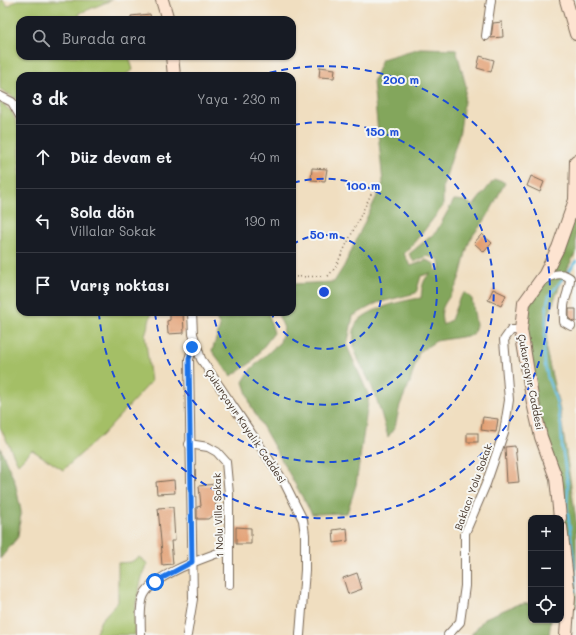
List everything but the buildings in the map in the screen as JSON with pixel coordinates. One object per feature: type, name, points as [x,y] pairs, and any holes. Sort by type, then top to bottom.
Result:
[{"type":"street","points":[[162,0],[167,16]]},
{"type":"street","points":[[486,36],[491,0]]},
{"type":"street","points":[[566,0],[576,34]]},
{"type":"street","points":[[172,60],[174,72]]},
{"type":"street","points":[[0,96],[12,102],[16,109]]},
{"type":"street","name":"Çukurçayır Caddesi","points":[[560,515],[556,478],[541,437],[533,403],[521,330],[524,303],[545,274],[558,248],[575,200],[576,160]]},
{"type":"street","points":[[538,283],[560,274],[567,275],[570,278],[570,288],[566,296],[564,322],[571,326]]},
{"type":"street","name":"Çukurçayır Kayalık Caddesi","points":[[192,316],[193,334],[201,359],[283,480],[303,520],[305,535],[305,570],[300,635]]},
{"type":"street","name":"Baklacı Yolu Sokak","points":[[448,635],[460,622],[465,586],[465,533],[486,484],[504,432],[509,400],[504,340],[511,330],[521,330]]},
{"type":"street","points":[[187,635],[193,599],[189,444],[189,359],[192,347],[196,347]]},
{"type":"street","name":"1 Nolu Villa Sokak","points":[[189,444],[208,447],[217,452],[226,462],[229,494],[229,585]]},
{"type":"street","points":[[141,635],[141,613],[144,596],[155,582],[192,562],[229,549]]},
{"type":"street","points":[[564,551],[569,597],[566,635]]},
{"type":"path","points":[[296,277],[328,276],[335,268],[376,184]]},
{"type":"green space","points":[[0,0],[3,0],[8,6],[17,0],[112,0],[80,13],[79,16],[16,16],[16,60],[130,60],[133,70],[130,72],[16,72],[16,99],[0,89]]},
{"type":"green space","points":[[420,48],[456,49],[466,86],[460,131],[443,186],[443,206],[404,254],[411,266],[426,260],[435,264],[436,271],[440,270],[439,259],[427,256],[414,262],[409,254],[436,232],[454,200],[466,201],[473,206],[494,180],[500,180],[505,183],[486,219],[471,239],[467,248],[459,279],[443,307],[443,325],[451,320],[459,299],[465,292],[472,299],[476,325],[473,335],[436,341],[419,352],[410,382],[400,405],[395,427],[388,437],[370,382],[355,351],[354,329],[356,324],[361,319],[376,310],[396,303],[421,298],[424,281],[431,273],[421,276],[416,293],[377,303],[353,316],[347,346],[369,396],[356,485],[347,513],[312,514],[251,406],[243,382],[251,369],[280,342],[284,328],[279,316],[296,316],[296,284],[334,282],[344,266],[383,183],[373,82],[382,59]]},
{"type":"green space","points":[[0,102],[12,112],[16,122],[16,316],[151,316],[145,335],[151,382],[101,436],[63,470],[32,450],[18,464],[0,427]]},
{"type":"green space","points":[[576,209],[576,252],[563,277],[547,320],[546,350],[560,411],[576,520],[576,608],[571,608],[571,587],[560,483],[538,412],[524,327],[526,311]]},
{"type":"green space","points":[[216,316],[269,316],[274,333],[251,363],[231,376],[212,351],[220,327]]},
{"type":"green space","points":[[0,447],[15,482],[21,511],[18,537],[0,559]]},
{"type":"green space","points":[[139,557],[148,564],[142,577],[135,607],[135,635],[95,635],[101,620],[118,602],[118,563],[131,562]]},
{"type":"green space","points":[[528,603],[528,623],[551,623],[549,635],[471,635],[485,618],[516,605]]},
{"type":"waterway","points":[[567,274],[576,261]]},
{"type":"waterway","points":[[564,277],[549,296],[547,304],[544,352],[548,379],[556,400],[561,426],[562,447],[568,486],[567,505],[573,555],[575,582],[574,592]]},
{"type":"route","points":[[155,582],[192,562],[189,434],[189,359],[192,347]]}]
